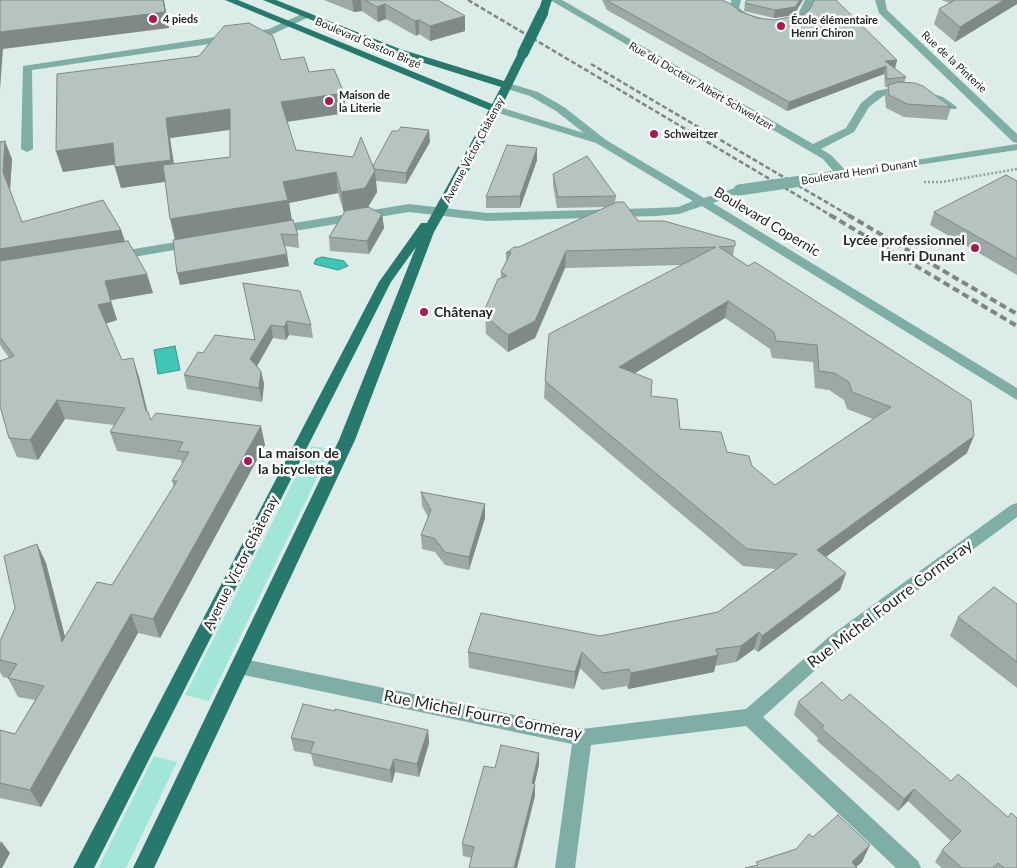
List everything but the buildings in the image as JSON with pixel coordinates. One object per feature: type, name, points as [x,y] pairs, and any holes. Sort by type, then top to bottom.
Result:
[{"type":"main road","name":"Boulevard Gaston Birgé","points":[[230,0],[496,109]]},
{"type":"main road","name":"Boulevard Gaston Birgé","points":[[268,0],[396,51],[508,86]]},
{"type":"main road","name":"Avenue Victor Châtenay","points":[[143,868],[347,440],[400,311],[428,232],[508,86],[547,0]]},
{"type":"main road","name":"Avenue Victor Châtenay","points":[[83,868],[385,282],[421,231],[439,213]]},
{"type":"street","name":"Rue du Docteur Albert Schweitzer","points":[[555,0],[831,160],[840,175]]},
{"type":"street","points":[[736,0],[733,6],[736,12],[756,21]]},
{"type":"street","points":[[774,23],[798,19],[802,16],[810,0]]},
{"type":"street","name":"Rue de la Pinterie","points":[[880,0],[882,11],[1017,140]]},
{"type":"street","points":[[27,149],[27,68],[271,32],[306,15]]},
{"type":"street","name":"Boulevard Copernic","points":[[508,86],[534,94],[560,109],[602,142],[1017,394]]},
{"type":"street","points":[[812,149],[850,130],[865,105],[880,93],[896,90],[913,91],[939,99],[952,107]]},
{"type":"street","name":"Boulevard Copernic","points":[[496,109],[602,142]]},
{"type":"street","name":"Boulevard Henri Dunant","points":[[266,232],[403,209],[422,209],[439,213],[487,217],[680,210],[739,190],[1017,147]]},
{"type":"street","points":[[102,258],[208,241]]},
{"type":"street","name":"Rue Michel Fourre Cormeray","points":[[239,666],[582,738],[750,717],[836,641],[1017,509]]},
{"type":"street","points":[[750,717],[911,868]]},
{"type":"street","points":[[565,868],[582,738]]},
{"type":"shaded area","points":[[322,257],[344,261],[348,266],[338,270],[314,264],[316,259]]},
{"type":"shaded area","points":[[175,346],[180,370],[158,374],[154,350]]},
{"type":"shaded area","points":[[311,446],[331,449],[209,701],[185,695]]},
{"type":"shaded area","points":[[154,756],[177,762],[126,868],[98,868]]},
{"type":"railway","points":[[468,0],[832,216]]},
{"type":"railway","points":[[591,64],[850,216]]},
{"type":"railway","points":[[830,215],[1017,326]]},
{"type":"railway","points":[[848,215],[1017,314]]},
{"type":"place","name":"4 pieds","points":[[153,19]]},
{"type":"place","name":"École élémentaire Henri Chiron","points":[[781,26]]},
{"type":"place","name":"Maison de la Literie","points":[[329,101]]},
{"type":"place","name":"Schweitzer","points":[[654,134]]},
{"type":"place","name":"Lycée professionnel Henri Dunant","points":[[975,248]]},
{"type":"place","name":"Châtenay","points":[[424,312]]},
{"type":"place","name":"La maison de la bicyclette","points":[[248,461]]}]
